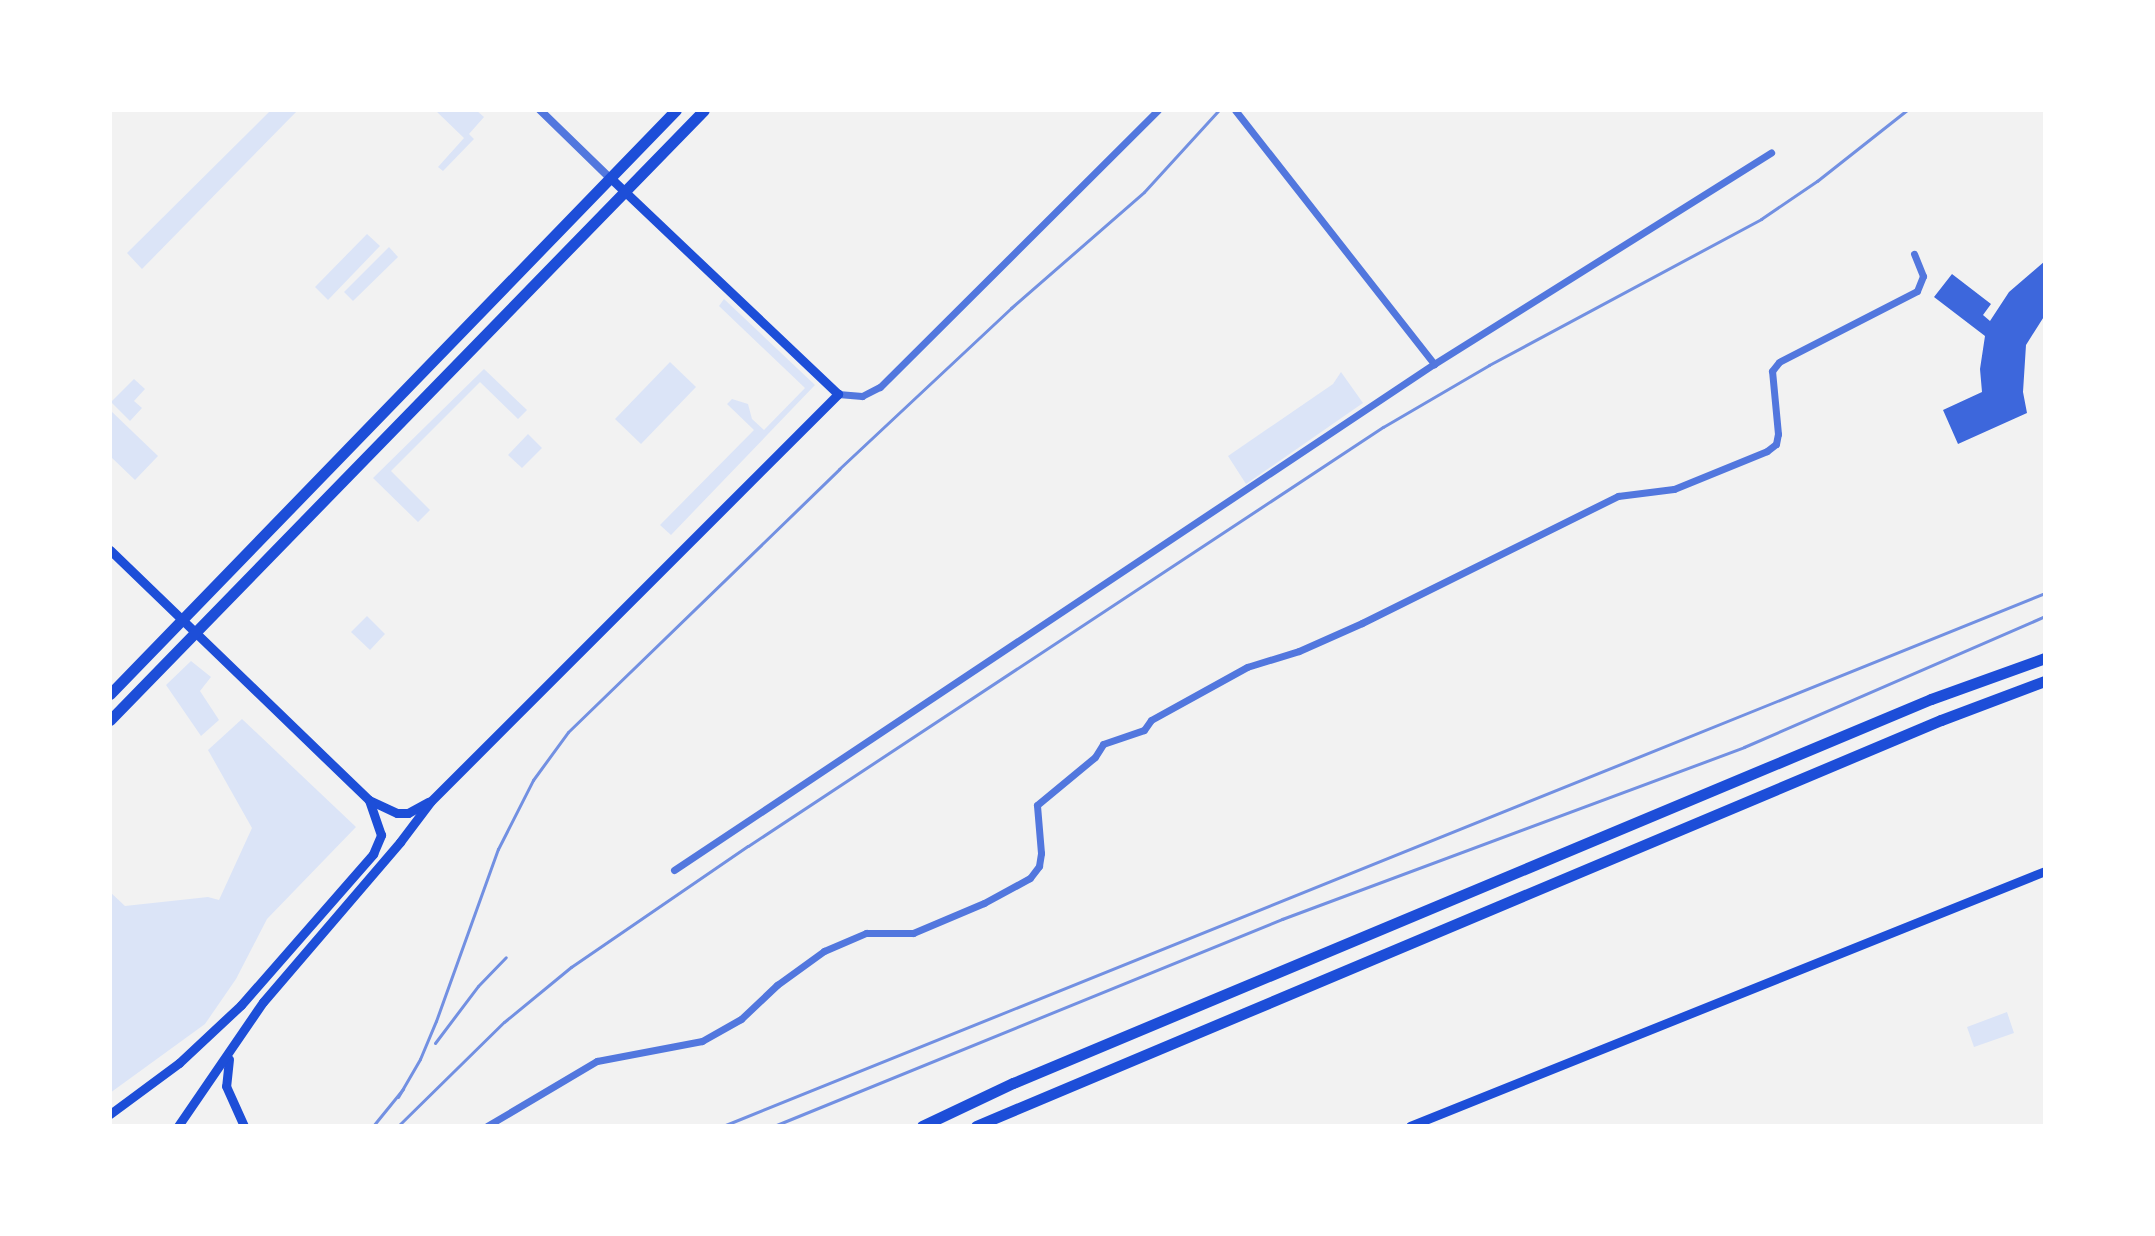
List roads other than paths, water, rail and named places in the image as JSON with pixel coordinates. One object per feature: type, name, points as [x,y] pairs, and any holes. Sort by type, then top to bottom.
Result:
[{"type":"main road","points":[[110,694],[676,110]]},
{"type":"main road","points":[[110,720],[704,110]]},
{"type":"main road","points":[[178,1126],[283,977],[400,842],[431,801],[838,394],[610,178]]},
{"type":"main road","points":[[110,550],[369,800],[397,813],[408,813],[431,801]]},
{"type":"main road","points":[[922,1126],[1013,1083],[1931,699],[2045,658]]},
{"type":"main road","points":[[976,1126],[1941,720],[2045,681]]},
{"type":"main road","points":[[110,1114],[179,1063],[241,1005],[373,854],[381,835],[378,818],[369,800]]},
{"type":"main road","points":[[1410,1126],[2045,871]]},
{"type":"main road","points":[[233,1048],[226,1067],[226,1086],[244,1126]]},
{"type":"street","points":[[540,110],[610,178]]},
{"type":"street","points":[[838,394],[862,396],[880,387],[1158,110]]},
{"type":"street","points":[[1235,110],[1434,364]]},
{"type":"street","points":[[674,870],[1434,364],[1771,153]]},
{"type":"street","points":[[487,1126],[597,1061],[702,1041],[741,1019],[777,985],[824,951],[866,933],[913,933],[984,903],[1030,878],[1039,866],[1041,853],[1037,805],[1095,757],[1103,744],[1144,730],[1151,720],[1247,667],[1299,651],[1362,623],[1618,496],[1674,489],[1767,451],[1776,444],[1778,434],[1772,371],[1779,362],[1917,291],[1923,276],[1914,254]]},
{"type":"railway","points":[[398,1097],[420,1059],[436,1021],[498,849],[533,780],[568,732],[839,469],[1011,308],[1144,192],[1219,110]]},
{"type":"railway","points":[[398,1126],[504,1022],[571,967],[748,846],[1383,427],[1489,365],[1761,219],[1817,181],[1907,110]]},
{"type":"railway","points":[[723,1126],[2045,593]]},
{"type":"railway","points":[[774,1126],[1282,919],[1744,747],[2045,616]]},
{"type":"railway","points":[[435,1043],[478,986],[506,957]]},
{"type":"railway","points":[[373,1126],[403,1089]]}]
